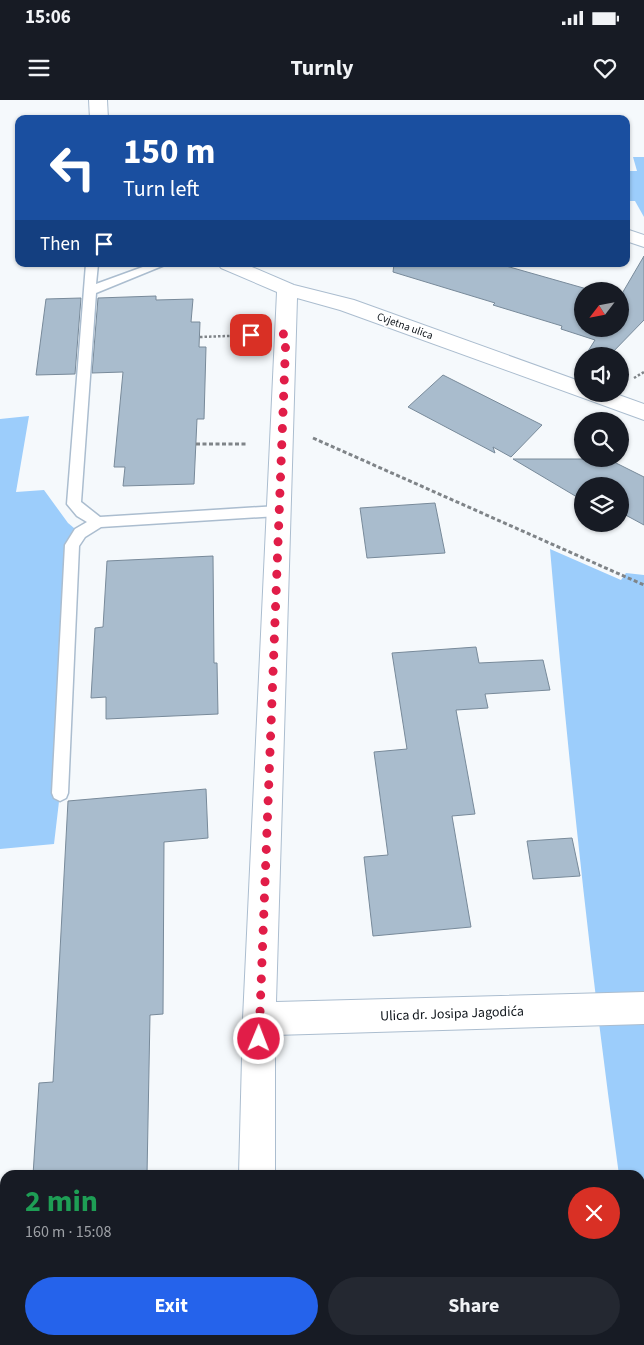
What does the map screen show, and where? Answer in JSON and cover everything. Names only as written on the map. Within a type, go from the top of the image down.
[{"type":"street","points":[[98,100],[99,115]]},
{"type":"street","points":[[630,236],[644,241]]},
{"type":"street","name":"Cvjetna ulica","points":[[235,267],[287,289],[347,305],[574,387]]},
{"type":"street","points":[[257,1170],[259,1019],[287,289]]},
{"type":"street","points":[[616,402],[644,412]]},
{"type":"street","name":"Ulica dr. Josipa Jagodića","points":[[259,1019],[644,1008]]},
{"type":"lane","points":[[92,267],[74,504],[82,512],[98,522]]},
{"type":"lane","points":[[90,290],[153,267]]},
{"type":"lane","points":[[60,793],[72,545],[80,533],[98,522],[278,511]]},
{"type":"path","points":[[200,337],[286,334]]},
{"type":"path","points":[[196,444],[281,437],[313,438],[644,585]]},
{"type":"shaded area","points":[[633,157],[644,157],[644,217],[635,201],[630,201],[630,171],[637,171]]},
{"type":"shaded area","points":[[29,416],[16,492],[44,490],[68,523],[80,533],[60,793],[54,844],[0,849],[0,419]]},
{"type":"shaded area","points":[[550,549],[621,580],[626,573],[644,575],[644,1170],[618,1170],[580,862]]},
{"type":"building","points":[[644,256],[644,320],[629,335],[629,282]]},
{"type":"building","points":[[394,267],[510,267],[574,285],[574,333],[561,329],[562,326],[493,305],[495,303],[393,272]]},
{"type":"building","points":[[156,296],[156,300],[193,299],[191,322],[200,322],[199,347],[206,347],[204,419],[197,419],[194,484],[123,486],[125,467],[114,467],[123,372],[92,373],[98,298]]},
{"type":"building","points":[[81,298],[75,374],[36,375],[46,299]]},
{"type":"building","points":[[589,338],[626,338],[618,347],[591,347],[595,340]]},
{"type":"building","points":[[443,375],[542,425],[511,457],[493,447],[495,453],[408,407]]},
{"type":"building","points":[[513,459],[574,459],[574,467],[624,467],[644,477],[644,525],[629,517],[629,477],[574,477],[574,495]]},
{"type":"building","points":[[435,503],[445,553],[367,558],[360,508]]},
{"type":"building","points":[[213,556],[214,663],[217,663],[218,714],[106,719],[106,697],[91,698],[95,628],[103,627],[107,561]]},
{"type":"building","points":[[476,647],[479,663],[543,660],[550,690],[485,694],[488,708],[456,710],[475,814],[452,816],[471,927],[373,936],[364,857],[388,855],[374,752],[407,749],[392,653]]},
{"type":"building","points":[[206,789],[208,838],[164,842],[163,1014],[150,1015],[147,1170],[33,1170],[39,1083],[53,1082],[68,801]]},
{"type":"building","points":[[572,838],[580,876],[533,879],[527,841]]},
{"type":"route","points":[[251,335],[286,334],[259,1039]]}]
